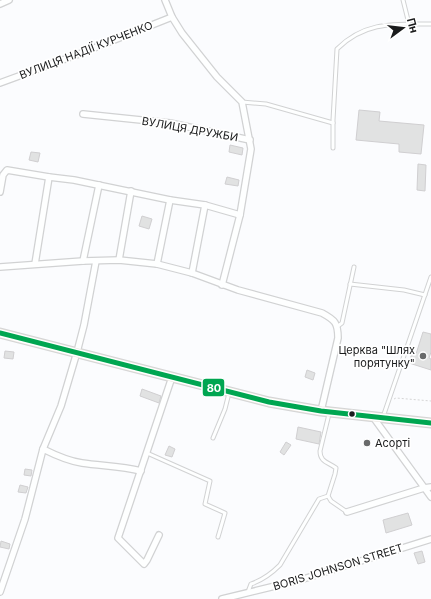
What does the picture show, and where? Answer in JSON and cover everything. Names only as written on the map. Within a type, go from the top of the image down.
[{"type":"highway","points":[[0,333],[269,402],[325,412],[431,423]]},
{"type":"street","points":[[0,4],[9,0]]},
{"type":"street","points":[[165,0],[172,17],[182,33],[217,77],[242,102]]},
{"type":"street","name":"ВУЛИЦЯ НАДІЇ КУРЧЕНКО","points":[[0,83],[79,54],[172,17]]},
{"type":"street","name":"ВУЛИЦЯ ДРУЖБИ","points":[[222,285],[240,215],[251,149],[242,102]]},
{"type":"street","name":"ВУЛИЦЯ ДРУЖБИ","points":[[83,114],[170,123],[250,140]]},
{"type":"street","points":[[0,192],[3,175],[7,170],[49,178],[74,180],[170,200],[205,205],[240,215]]},
{"type":"street","points":[[34,264],[49,178]]},
{"type":"street","points":[[83,260],[99,185]]},
{"type":"street","points":[[119,260],[131,191]]},
{"type":"street","points":[[157,264],[170,200]]},
{"type":"street","points":[[192,274],[205,205]]},
{"type":"street","points":[[0,267],[83,260],[119,260],[157,264],[192,274],[222,285],[322,313],[331,318],[338,326],[338,338],[325,412]]},
{"type":"street","points":[[0,592],[25,519],[43,449],[61,406],[77,352],[84,325],[96,261]]},
{"type":"street","points":[[159,535],[144,564],[118,538],[172,377]]},
{"type":"street","points":[[378,417],[431,497]]},
{"type":"street","points":[[43,449],[61,457],[81,463],[124,467],[141,471]]},
{"type":"street","points":[[347,512],[431,487]]},
{"type":"street","name":"BORIS JOHNSON STREET","points":[[222,599],[300,580],[431,539]]},
{"type":"lane","points":[[403,0],[409,24]]},
{"type":"lane","points":[[334,148],[333,122],[338,49],[345,41],[368,28],[388,24],[431,24]]},
{"type":"lane","points":[[242,102],[266,104],[333,122]]},
{"type":"lane","points":[[338,326],[342,323],[354,267]]},
{"type":"lane","points":[[378,417],[387,404],[431,277]]},
{"type":"lane","points":[[350,284],[404,290],[425,295]]},
{"type":"lane","points":[[214,438],[230,392]]},
{"type":"lane","points":[[325,412],[320,456],[322,460],[336,468],[328,496],[331,501],[347,512]]},
{"type":"lane","points":[[147,453],[210,482],[211,484],[205,504],[225,513],[218,537]]},
{"type":"lane","points":[[247,593],[252,584],[272,574],[280,565],[319,499],[328,496]]},
{"type":"path","points":[[387,404],[396,398],[431,401]]},
{"type":"building","points":[[359,110],[380,112],[379,121],[424,125],[421,154],[399,152],[399,144],[356,140]]},
{"type":"building","points":[[230,145],[243,148],[242,155],[229,152]]},
{"type":"building","points":[[31,152],[40,153],[38,162],[29,160]]},
{"type":"building","points":[[418,164],[426,165],[425,191],[417,190]]},
{"type":"building","points":[[227,177],[239,180],[238,186],[225,184]]},
{"type":"building","points":[[142,216],[152,219],[149,229],[139,226]]},
{"type":"building","points":[[423,332],[431,334],[431,352],[429,358],[431,359],[431,370],[409,363],[412,353],[416,354]]},
{"type":"building","points":[[5,351],[14,352],[13,359],[4,358]]},
{"type":"building","points":[[307,370],[315,373],[313,380],[305,377]]},
{"type":"building","points":[[142,389],[161,396],[159,403],[140,396]]},
{"type":"building","points":[[298,427],[321,432],[319,444],[296,439]]},
{"type":"building","points":[[286,442],[291,445],[284,455],[280,452]]},
{"type":"building","points":[[169,446],[175,449],[172,457],[165,455]]},
{"type":"building","points":[[25,469],[32,470],[31,476],[24,475]]},
{"type":"building","points":[[20,485],[28,487],[26,493],[18,492]]},
{"type":"building","points":[[408,513],[412,525],[386,533],[383,520]]},
{"type":"building","points":[[1,541],[10,544],[9,549],[0,547]]},
{"type":"building","points":[[422,551],[425,562],[418,564],[414,553]]},
{"type":"transit line","name":"80","points":[[0,333],[269,402],[321,411],[431,423]]},
{"type":"place","name":"Церква \"Шлях порятунку\"","points":[[423,356]]},
{"type":"place","name":"Асорті","points":[[367,443]]}]
